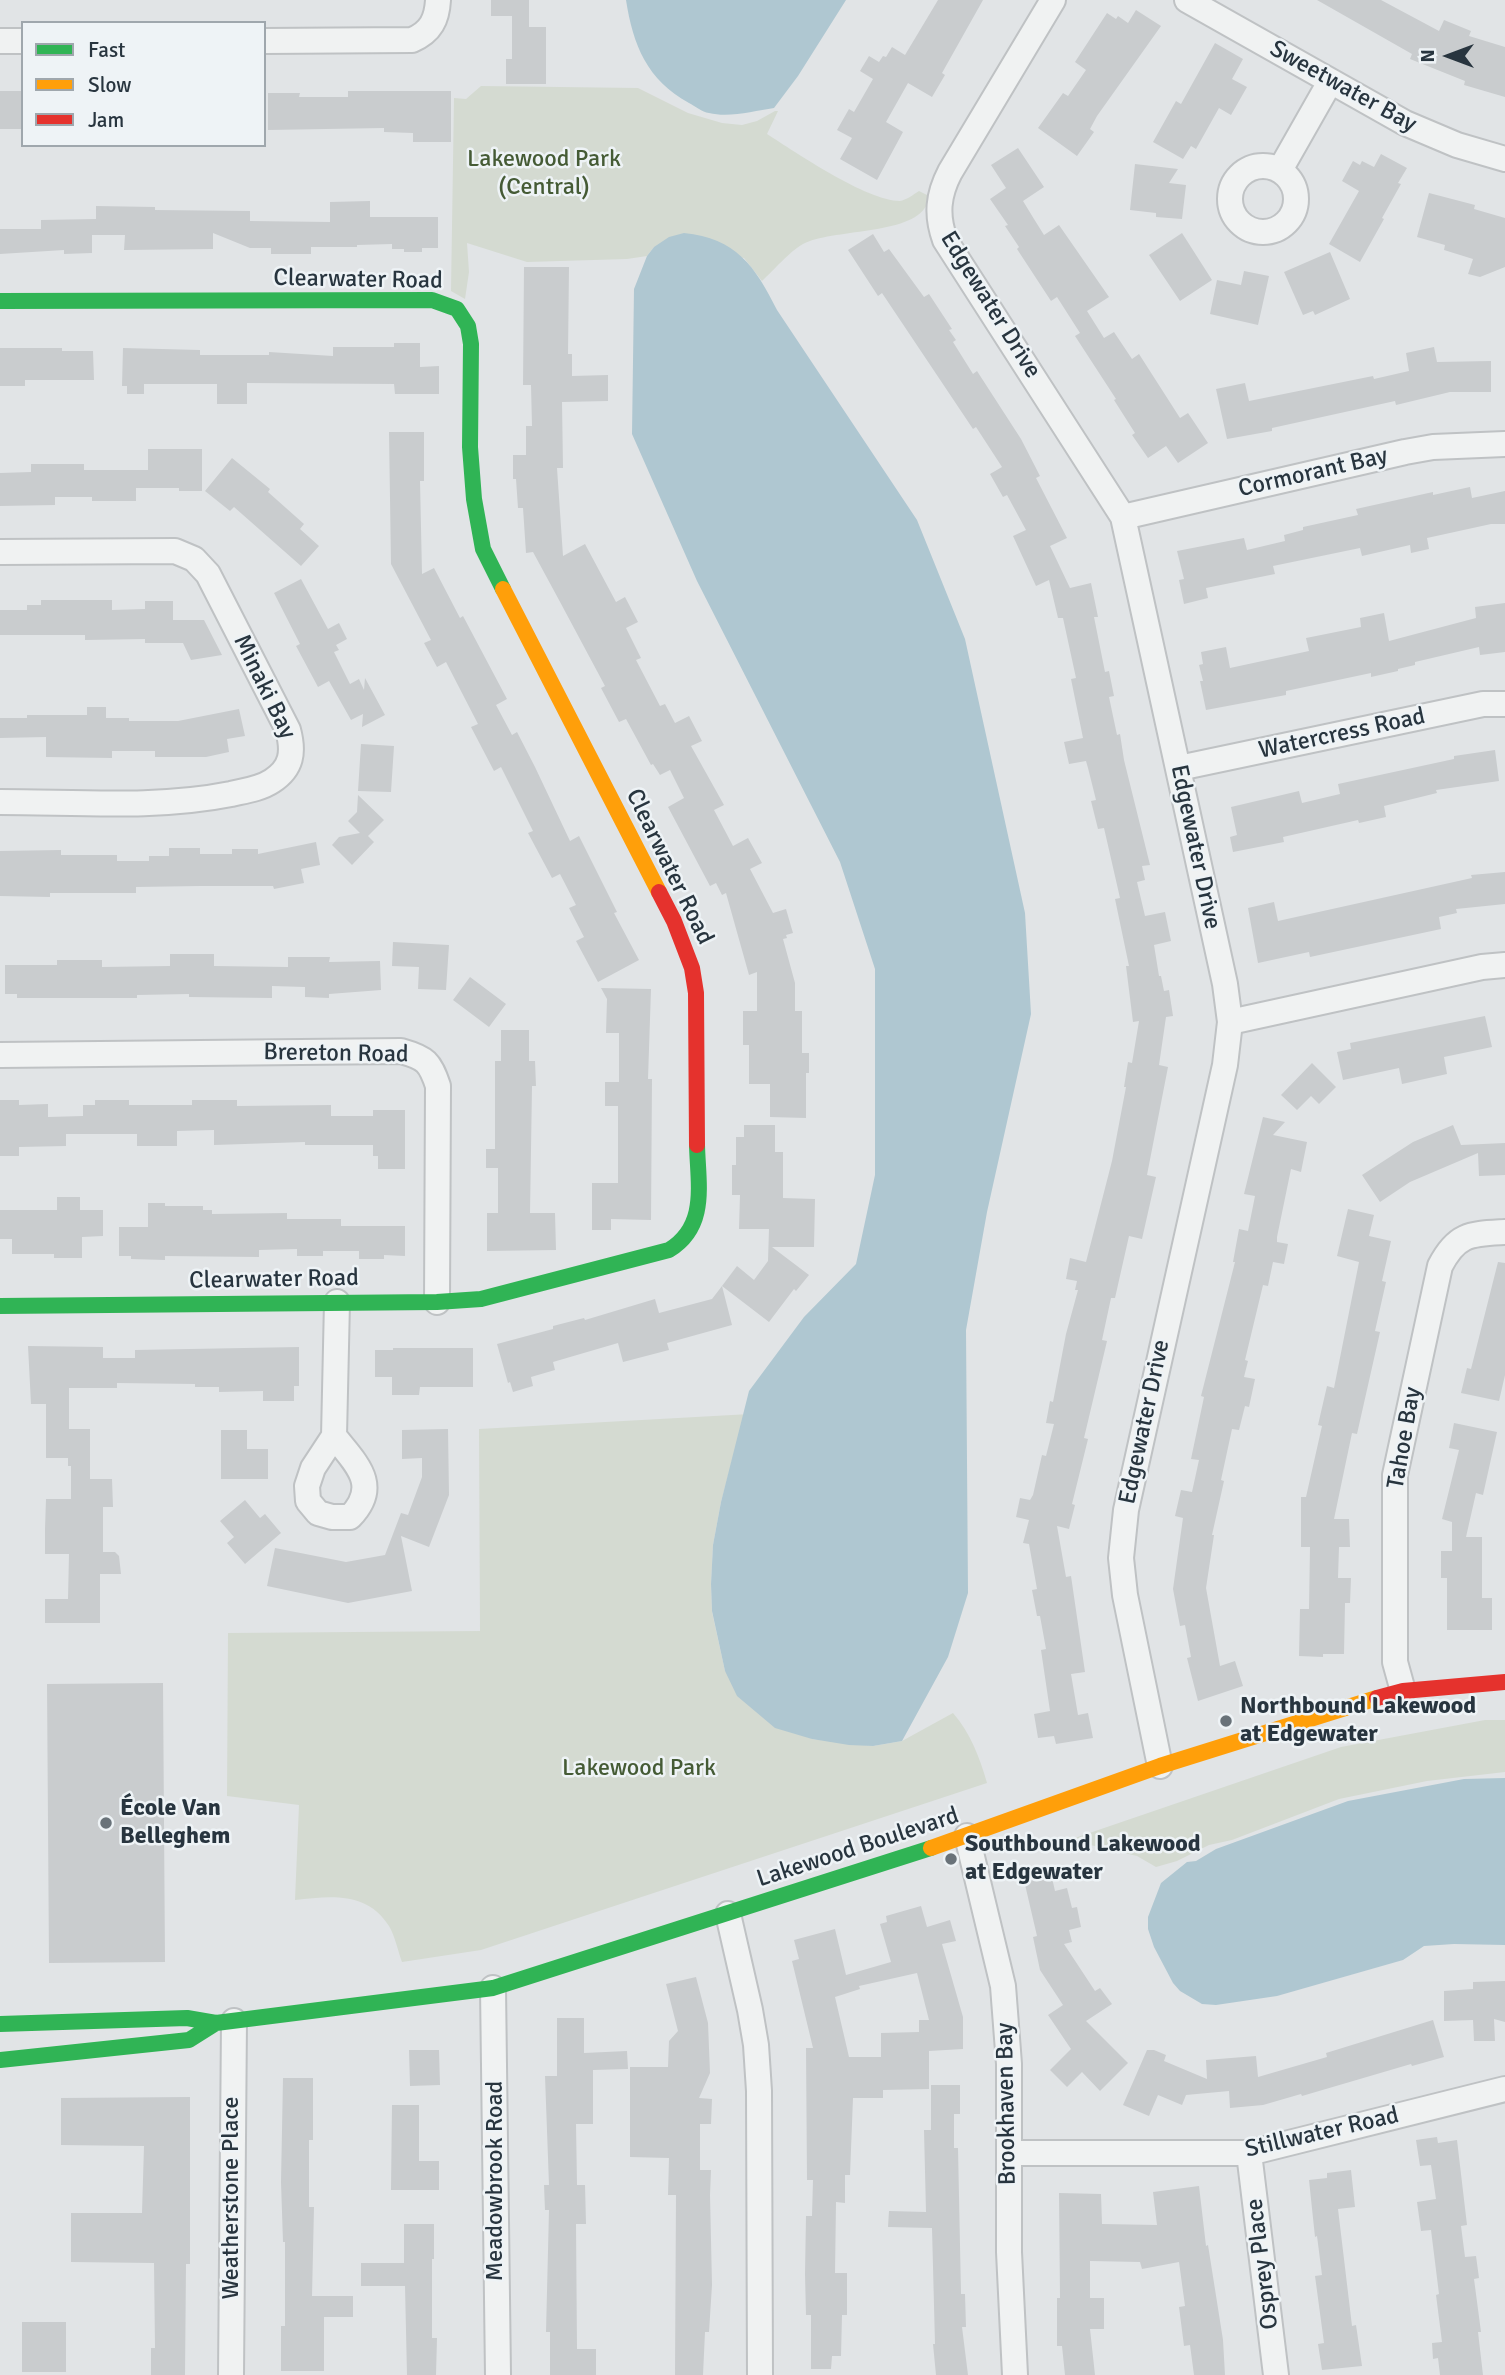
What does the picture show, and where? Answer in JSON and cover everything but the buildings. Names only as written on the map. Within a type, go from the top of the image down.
[{"type":"street","points":[[266,41],[412,40],[429,29],[437,13],[438,0]]},
{"type":"street","name":"Edgewater Drive","points":[[1053,0],[950,172],[942,189],[939,209],[945,240],[1123,517],[1225,984],[1230,1022],[1225,1065],[1126,1510],[1121,1558],[1125,1595],[1160,1766]]},
{"type":"street","name":"Sweetwater Bay","points":[[1188,0],[1405,124],[1457,145],[1505,159]]},
{"type":"street","points":[[0,41],[21,41]]},
{"type":"street","points":[[1280,170],[1330,82]]},
{"type":"street","name":"Clearwater Road","points":[[0,301],[432,300],[454,306],[462,313],[469,325],[472,489],[475,521],[483,549],[674,921],[692,968],[698,1019],[698,1209],[694,1229],[683,1242],[669,1250],[481,1299],[437,1302],[0,1306]]},
{"type":"street","name":"Cormorant Bay","points":[[1123,517],[1405,452],[1433,447],[1505,444]]},
{"type":"street","name":"Minaki Bay","points":[[0,552],[175,551],[194,559],[208,574],[288,730],[293,749],[288,766],[273,781],[225,795],[150,802],[0,802]]},
{"type":"street","name":"Watercress Road","points":[[1179,768],[1483,704],[1505,704]]},
{"type":"street","points":[[1230,1022],[1482,967],[1505,965]]},
{"type":"street","name":"Brereton Road","points":[[0,1055],[401,1051],[421,1056],[431,1067],[438,1086],[437,1302]]},
{"type":"street","name":"Tahoe Bay","points":[[1403,1690],[1395,1662],[1395,1475],[1440,1266],[1448,1250],[1459,1239],[1474,1234],[1505,1232]]},
{"type":"street","points":[[334,1436],[337,1302]]},
{"type":"street","name":"Lakewood Boulevard","points":[[0,2024],[187,2018],[225,2022],[493,1988],[967,1836],[1160,1766],[1339,1709],[1403,1690],[1505,1682]]},
{"type":"street","name":"Brookhaven Bay","points":[[967,1836],[1003,1986],[1009,2064],[1009,2252],[1015,2375]]},
{"type":"street","points":[[728,1914],[756,2045],[759,2091],[760,2375]]},
{"type":"street","name":"Meadowbrook Road","points":[[493,1988],[498,2375]]},
{"type":"street","name":"Lakewood Boulevard","points":[[0,2060],[189,2040],[225,2022]]},
{"type":"street","name":"Weatherstone Place","points":[[225,2022],[231,2375]]},
{"type":"street","name":"Stillwater Road","points":[[1009,2153],[1249,2153],[1505,2092]]},
{"type":"street","name":"Osprey Place","points":[[1249,2153],[1276,2375]]},
{"type":"green space","name":"Lakewood Park (Central)","points":[[481,86],[638,88],[688,113],[722,123],[742,125],[778,111],[767,134],[813,163],[851,185],[886,199],[900,201],[919,191],[927,195],[927,204],[918,215],[904,222],[816,239],[803,244],[762,281],[744,258],[654,247],[647,256],[627,259],[527,262],[467,243],[469,272],[465,299],[451,291],[454,98],[466,99]]},
{"type":"green space","name":"Lakewood Park","points":[[750,1414],[735,1450],[713,1545],[712,1612],[725,1671],[812,1739],[873,1746],[902,1741],[953,1713],[974,1746],[987,1783],[481,1950],[402,1962],[389,1926],[370,1907],[347,1898],[295,1900],[299,1805],[227,1796],[228,1633],[480,1631],[479,1429]]},
{"type":"green space","points":[[1485,1720],[1505,1720],[1505,1772],[1427,1781],[1339,1799],[1232,1840],[1209,1845],[1177,1861],[1156,1867],[1137,1856],[1069,1840],[1341,1747]]},
{"type":"water","points":[[626,0],[846,0],[798,76],[774,108],[725,115],[699,109],[662,84],[644,60],[638,46]]},
{"type":"water","points":[[684,233],[717,241],[742,257],[752,268],[917,520],[965,639],[1025,913],[1031,1014],[987,1212],[966,1330],[968,1593],[948,1657],[902,1741],[873,1746],[812,1739],[775,1728],[737,1696],[725,1671],[712,1611],[713,1545],[749,1391],[804,1317],[856,1264],[875,1175],[875,969],[840,862],[697,581],[632,434],[634,289],[647,256],[654,247],[669,237]]},
{"type":"water","points":[[1505,1778],[1505,1945],[1424,1946],[1403,1960],[1277,1996],[1216,2005],[1202,2004],[1180,1991],[1173,1983],[1154,1947],[1148,1929],[1148,1917],[1161,1883],[1187,1862],[1196,1861],[1216,1849],[1348,1801],[1464,1779]]},
{"type":"traffic: fast","points":[[0,301],[432,300],[457,309],[468,326],[471,344],[470,447],[474,499],[483,549],[503,589]]},
{"type":"traffic: fast","points":[[0,1306],[437,1302],[481,1299],[669,1250],[690,1229],[695,1217],[699,1189],[697,1145]]},
{"type":"traffic: fast","points":[[0,2024],[187,2018],[216,2023],[493,1988],[931,1848]]},
{"type":"traffic: fast","points":[[0,2060],[189,2040],[216,2023]]},
{"type":"traffic: slow","points":[[503,589],[659,892]]},
{"type":"traffic: slow","points":[[931,1848],[1160,1766],[1377,1698]]},
{"type":"traffic: jam","points":[[659,892],[674,921],[692,968],[696,993],[697,1145]]},
{"type":"traffic: jam","points":[[1377,1698],[1403,1691],[1505,1682]]},
{"type":"place","name":"Northbound Lakewood at Edgewater","points":[[1226,1721]]},
{"type":"place","name":"École Van Belleghem","points":[[106,1823]]},
{"type":"place","name":"Southbound Lakewood at Edgewater","points":[[951,1859]]}]
